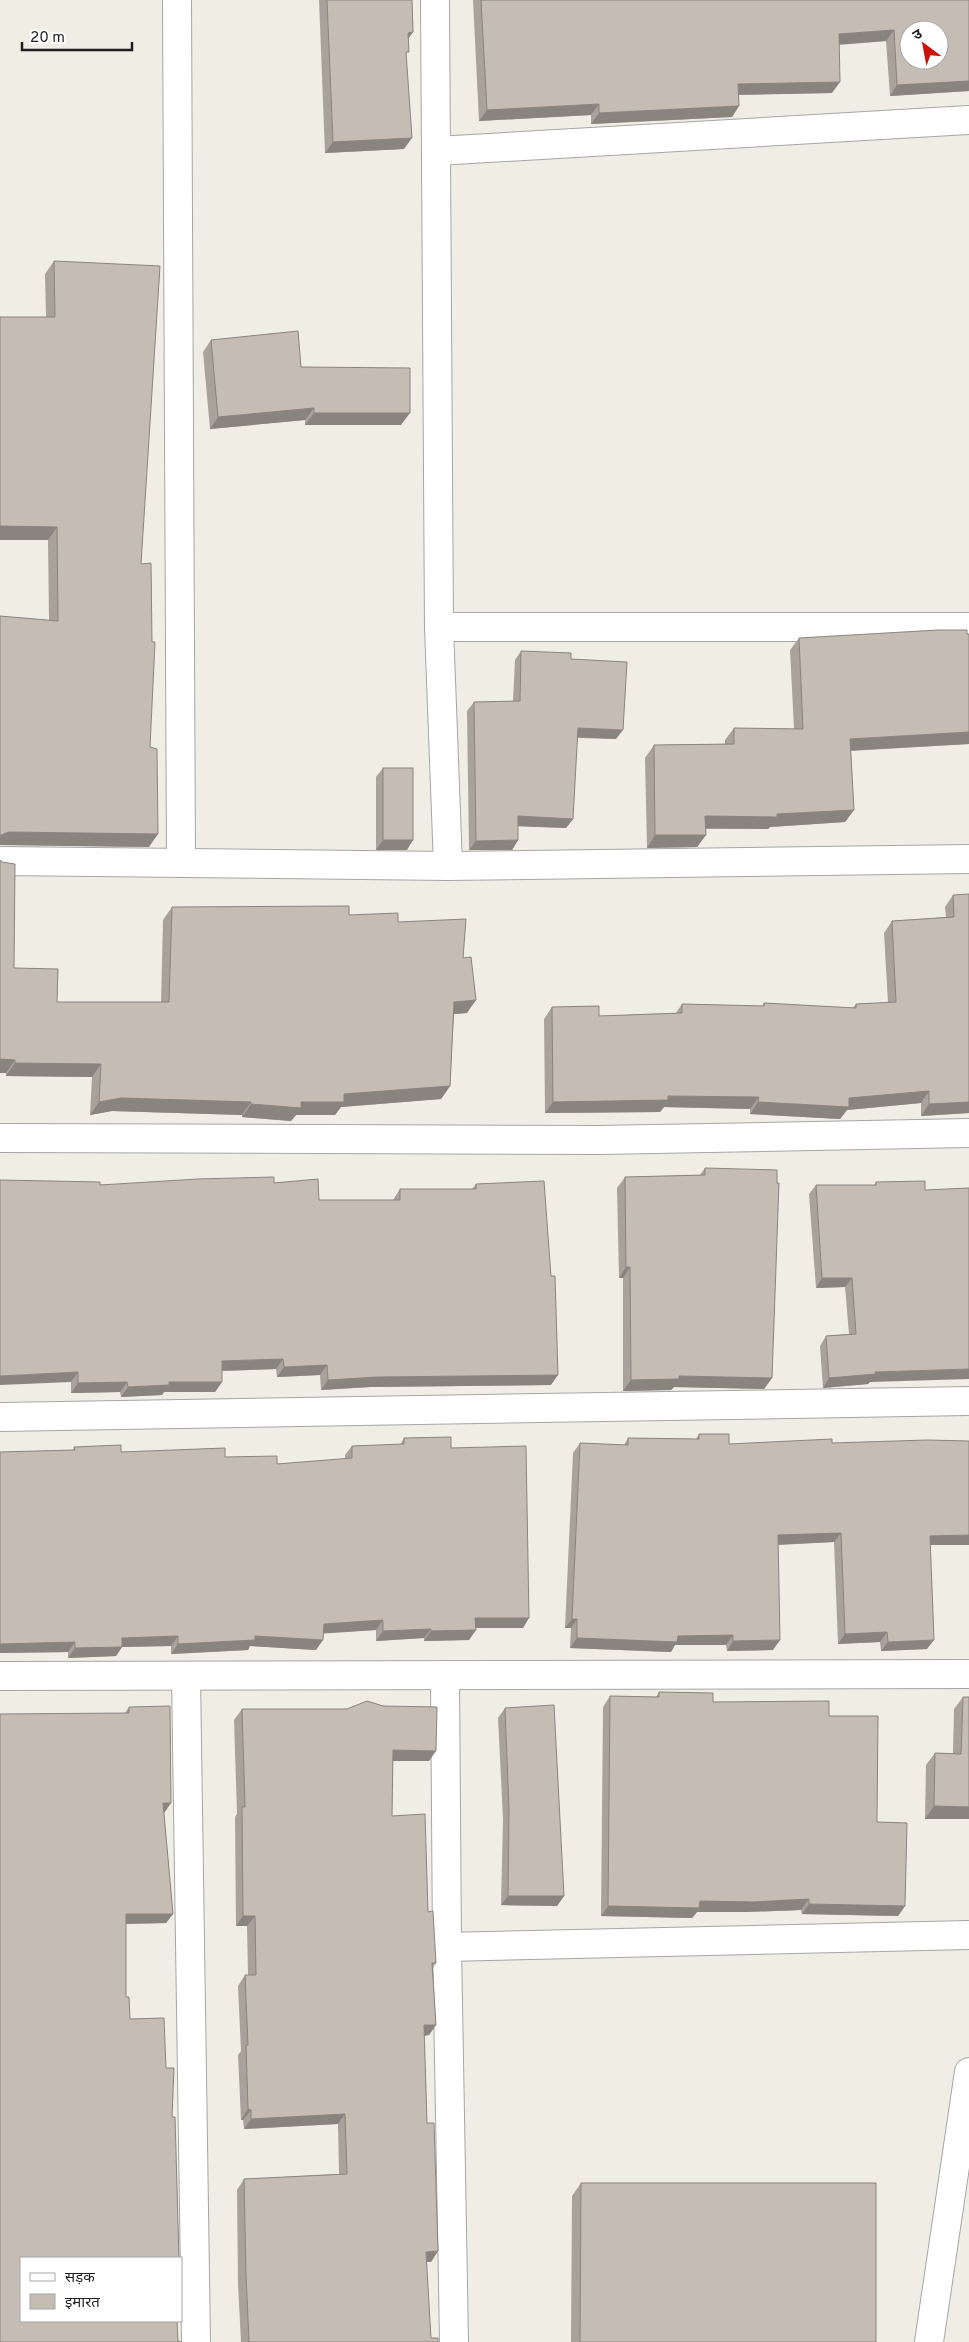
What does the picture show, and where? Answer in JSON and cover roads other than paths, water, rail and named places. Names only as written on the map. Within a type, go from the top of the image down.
[{"type":"street","points":[[177,0],[181,863]]},
{"type":"street","points":[[435,0],[439,626],[448,866]]},
{"type":"street","points":[[437,151],[969,120]]},
{"type":"street","points":[[439,626],[969,627]]},
{"type":"street","points":[[0,861],[448,866],[969,859]]},
{"type":"street","points":[[0,1138],[599,1140],[969,1133]]},
{"type":"street","points":[[0,1417],[969,1401]]},
{"type":"street","points":[[0,1676],[969,1674]]},
{"type":"street","points":[[445,1675],[447,1947],[454,2342]]},
{"type":"street","points":[[186,1676],[196,2342]]},
{"type":"street","points":[[447,1947],[969,1935]]},
{"type":"street","points":[[929,2342],[969,2072]]}]
